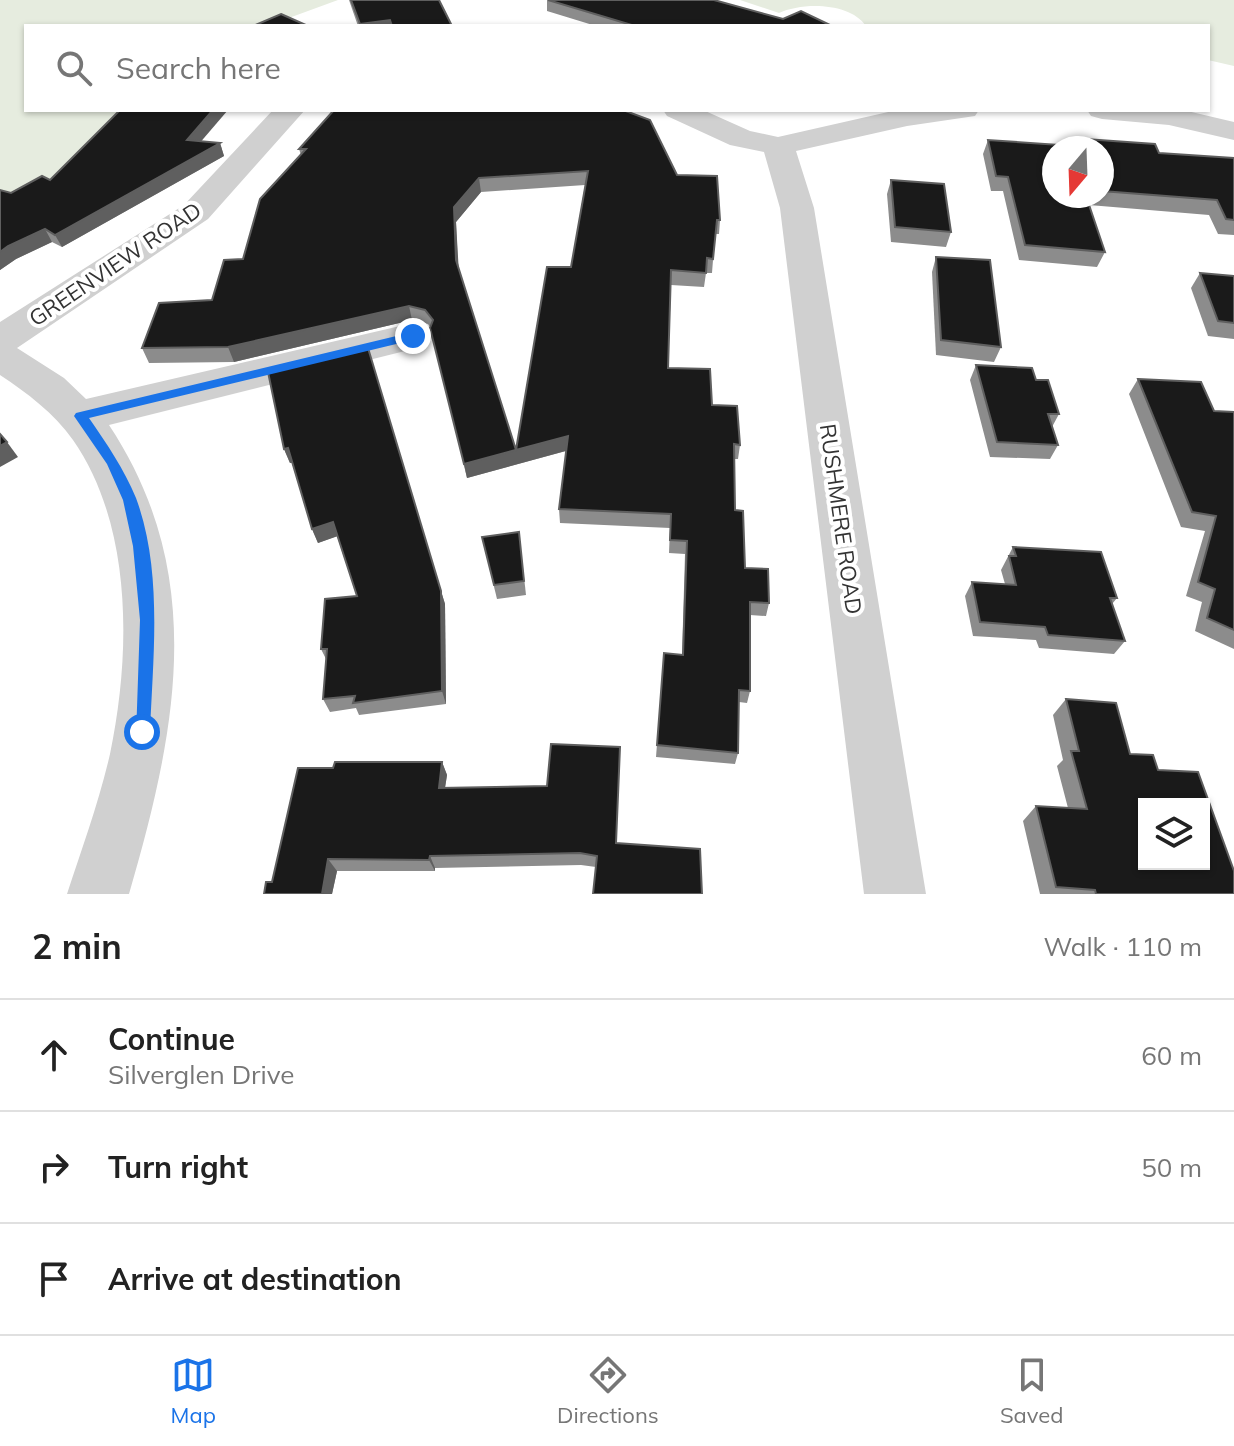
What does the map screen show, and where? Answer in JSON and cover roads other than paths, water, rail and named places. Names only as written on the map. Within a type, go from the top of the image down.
[{"type":"street","name":"GREENVIEW ROAD","points":[[0,341],[196,212],[288,112]]},
{"type":"street","points":[[682,112],[741,138],[778,146],[907,117],[948,112]]},
{"type":"street","points":[[1124,112],[1169,116],[1234,131]]},
{"type":"street","name":"RUSHMERE ROAD","points":[[778,146],[799,223],[895,894]]},
{"type":"street","points":[[80,416],[413,336]]},
{"type":"street","points":[[0,356],[56,391],[80,416],[112,462],[130,500],[140,546],[147,620],[142,732],[98,894]]}]
